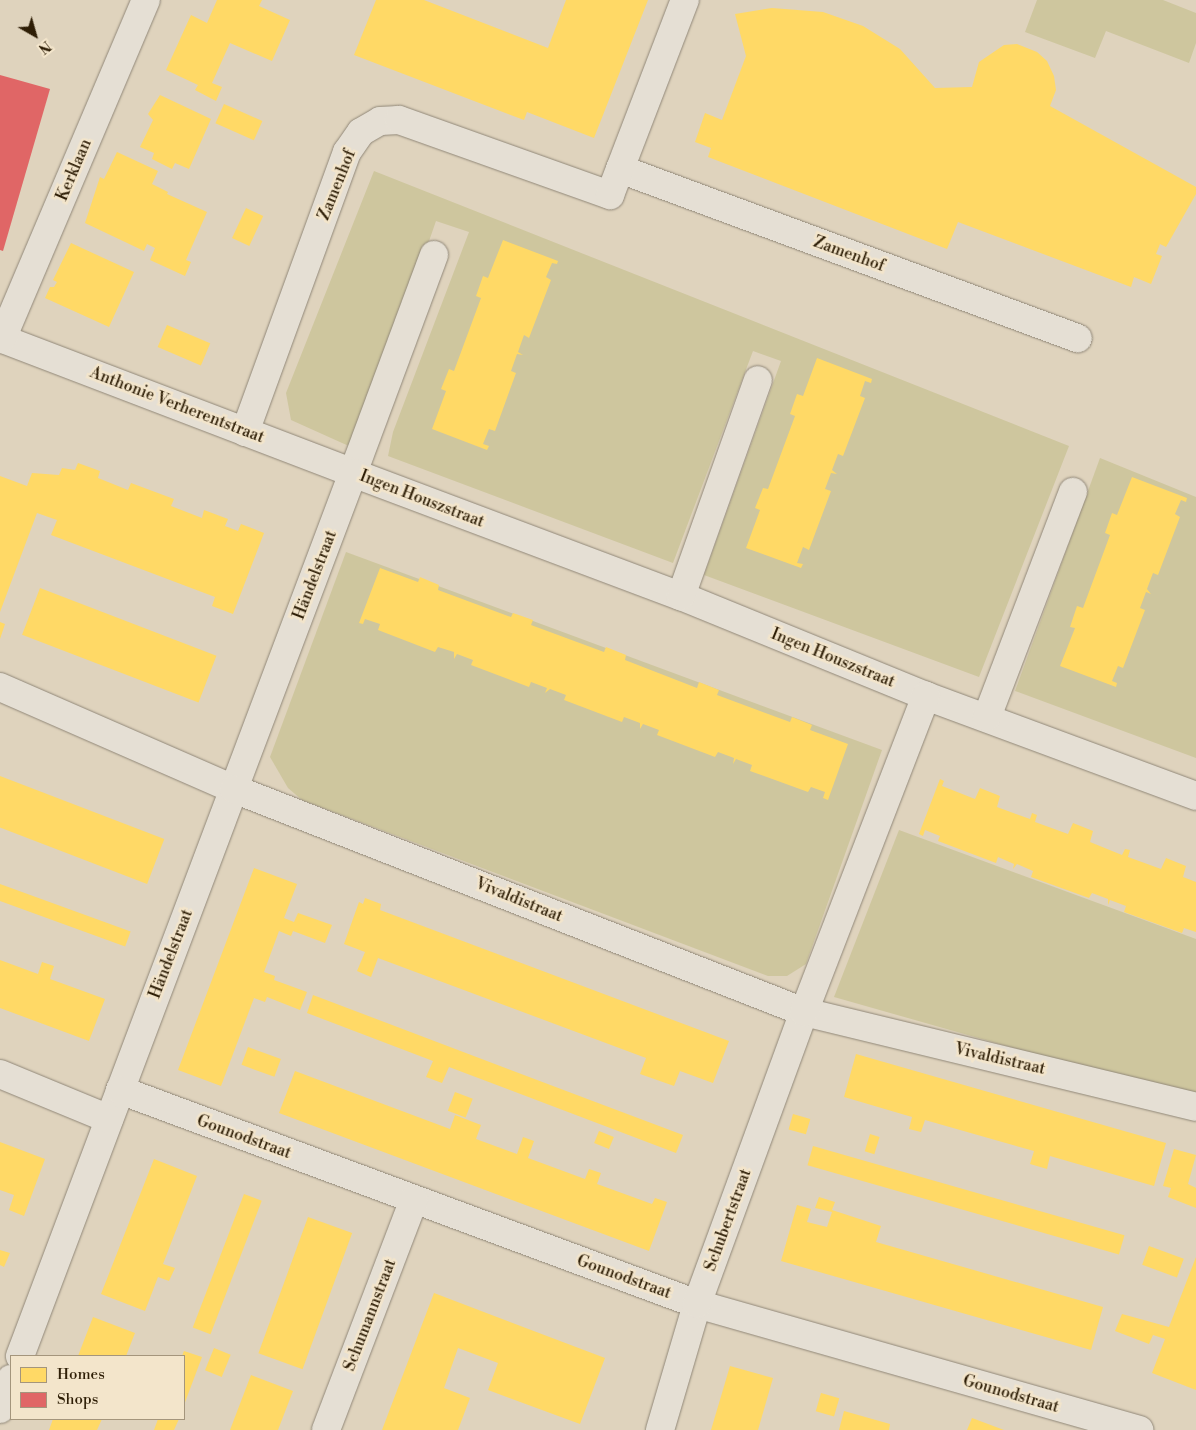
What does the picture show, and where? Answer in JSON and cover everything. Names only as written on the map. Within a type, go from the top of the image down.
[{"type":"street","name":"Kerklaan","points":[[1,339],[146,0]]},
{"type":"street","name":"Zamenhof","points":[[245,432],[348,152],[361,132],[380,121],[399,120],[610,195],[685,0]]},
{"type":"street","name":"Zamenhof","points":[[620,169],[1078,338]]},
{"type":"street","name":"Ingen Houszstraat","points":[[434,255],[353,473],[681,596],[926,696],[1196,796]]},
{"type":"street","name":"Anthonie Verherentstraat","points":[[1,339],[353,473]]},
{"type":"street","points":[[681,596],[758,380]]},
{"type":"street","name":"Händelstraat","points":[[20,1355],[353,473]]},
{"type":"street","points":[[987,717],[1073,492]]},
{"type":"street","points":[[0,687],[234,789]]},
{"type":"street","points":[[804,1012],[926,696]]},
{"type":"street","name":"Vivaldistraat","points":[[234,789],[804,1012],[1196,1107]]},
{"type":"street","name":"Schubertstraat","points":[[660,1430],[697,1304],[804,1012]]},
{"type":"street","points":[[0,1074],[109,1119]]},
{"type":"street","name":"Gounodstraat","points":[[120,1090],[697,1304],[1139,1430]]},
{"type":"street","name":"Schumannstraat","points":[[326,1430],[414,1200]]},
{"type":"street","points":[[0,1409],[10,1382]]},
{"type":"shaded area","points":[[1037,0],[1163,0],[1196,13],[1196,43],[1189,63],[1106,31],[1095,58],[1025,32]]},
{"type":"shaded area","points":[[374,171],[1069,446],[979,677],[704,575],[781,361],[753,351],[673,563],[388,456],[393,432],[469,232],[436,221],[367,420],[351,447],[291,420],[286,393]]},
{"type":"shaded area","points":[[1100,458],[1196,497],[1196,758],[1015,691]]},
{"type":"shaded area","points":[[346,552],[882,750],[806,964],[787,976],[768,976],[302,800],[288,788],[270,757]]},
{"type":"shaded area","points":[[899,830],[1196,939],[1196,1100],[834,997]]},
{"type":"building: Homes","points":[[217,0],[262,0],[259,6],[290,20],[272,61],[230,43],[212,83],[222,87],[216,101],[195,90],[198,85],[166,70],[191,15],[207,23]]},
{"type":"building: Homes","points":[[376,0],[424,0],[548,48],[566,0],[648,0],[594,138],[527,112],[524,120],[354,55]]},
{"type":"building: Homes","points":[[772,8],[823,12],[863,26],[900,49],[935,88],[972,87],[979,62],[1004,45],[1017,44],[1037,52],[1047,61],[1054,76],[1056,90],[1050,106],[1196,187],[1196,194],[1166,247],[1160,244],[1156,254],[1162,256],[1151,284],[1134,277],[1131,287],[958,222],[947,249],[708,157],[711,148],[695,142],[705,113],[722,120],[746,56],[735,14]]},
{"type":"building: Homes","points":[[160,95],[211,119],[189,169],[175,163],[172,169],[152,159],[154,153],[140,147],[153,120],[148,114]]},
{"type":"building: Homes","points":[[224,104],[262,121],[254,140],[215,123]]},
{"type":"building: Homes","points":[[117,152],[158,171],[152,184],[168,192],[167,194],[207,212],[186,260],[191,262],[185,276],[150,260],[155,248],[147,244],[144,251],[85,223],[100,177],[104,179]]},
{"type":"building: Homes","points":[[246,208],[263,216],[249,246],[232,238]]},
{"type":"building: Homes","points":[[503,240],[558,261],[557,264],[552,263],[546,277],[551,280],[529,338],[524,335],[518,352],[523,355],[517,354],[511,371],[516,373],[495,431],[489,429],[483,444],[489,446],[487,450],[432,429],[446,391],[441,389],[449,369],[454,371],[481,298],[476,296],[483,276],[488,278]]},
{"type":"building: Homes","points":[[71,243],[134,272],[109,327],[45,298],[50,287],[54,287],[57,282],[53,280]]},
{"type":"building: Homes","points":[[167,325],[210,343],[201,365],[158,347]]},
{"type":"building: Homes","points":[[817,358],[872,379],[871,383],[865,381],[860,396],[865,398],[843,456],[838,454],[832,470],[837,474],[831,473],[825,489],[831,491],[809,550],[803,547],[797,563],[803,564],[801,568],[746,548],[760,510],[755,508],[763,488],[768,489],[795,416],[790,414],[797,394],[803,396]]},
{"type":"building: Homes","points":[[78,463],[100,471],[98,478],[128,490],[131,483],[174,499],[171,506],[202,518],[204,510],[228,519],[225,526],[238,531],[241,524],[264,533],[233,614],[212,606],[215,597],[51,535],[57,520],[37,513],[0,612],[0,476],[27,486],[32,473],[59,475],[62,468],[75,470]]},
{"type":"building: Homes","points":[[1132,477],[1187,498],[1186,502],[1181,500],[1175,514],[1180,517],[1158,575],[1153,573],[1147,589],[1151,594],[1146,592],[1140,608],[1145,610],[1123,668],[1118,666],[1112,681],[1117,683],[1116,687],[1060,666],[1075,628],[1070,627],[1077,606],[1083,608],[1110,535],[1105,533],[1112,513],[1117,515]]},
{"type":"building: Homes","points":[[380,568],[418,582],[420,577],[439,585],[438,590],[511,617],[513,613],[533,620],[531,625],[604,652],[606,647],[626,655],[625,660],[697,688],[699,682],[719,690],[717,695],[790,722],[792,717],[812,725],[810,730],[848,744],[828,800],[823,798],[825,792],[811,787],[808,792],[750,771],[752,765],[736,759],[733,764],[734,758],[718,752],[715,757],[657,735],[659,730],[643,724],[640,729],[640,723],[624,717],[622,722],[564,700],[566,695],[550,689],[545,693],[547,688],[531,682],[529,687],[471,665],[473,660],[457,654],[454,659],[454,652],[438,647],[435,652],[378,630],[380,624],[365,619],[363,624],[359,623]]},
{"type":"building: Homes","points":[[40,588],[216,656],[199,702],[22,635]]},
{"type":"building: Homes","points":[[0,622],[5,624],[0,639]]},
{"type":"building: Homes","points":[[0,776],[164,839],[147,884],[0,827]]},
{"type":"building: Homes","points":[[940,779],[944,781],[942,786],[975,799],[980,788],[1000,796],[997,807],[1030,819],[1032,813],[1037,815],[1035,822],[1068,834],[1073,823],[1093,831],[1090,842],[1122,855],[1125,849],[1130,850],[1128,857],[1161,869],[1166,858],[1186,866],[1183,877],[1196,882],[1196,932],[1184,928],[1182,933],[1124,912],[1126,906],[1110,900],[1108,905],[1108,899],[1092,893],[1089,898],[1031,877],[1033,871],[1017,864],[1013,869],[1014,864],[998,857],[996,863],[938,841],[940,836],[925,830],[923,836],[919,834]]},
{"type":"building: Homes","points":[[254,868],[297,884],[284,918],[294,922],[298,913],[332,925],[325,943],[293,931],[291,936],[279,931],[264,972],[275,976],[274,980],[307,992],[300,1010],[267,997],[265,1002],[254,998],[221,1086],[178,1070]]},
{"type":"building: Homes","points":[[0,884],[131,932],[125,947],[0,901]]},
{"type":"building: Homes","points":[[365,898],[381,904],[380,910],[729,1041],[713,1083],[680,1071],[674,1086],[640,1074],[646,1058],[378,958],[371,977],[357,971],[365,952],[344,944],[359,902],[363,904]]},
{"type":"building: Homes","points":[[0,960],[38,974],[42,962],[54,966],[50,979],[105,999],[89,1041],[0,1008]]},
{"type":"building: Homes","points":[[313,995],[683,1135],[676,1153],[449,1067],[442,1083],[426,1077],[433,1061],[307,1013]]},
{"type":"building: Homes","points":[[248,1047],[281,1059],[274,1077],[242,1065]]},
{"type":"building: Homes","points":[[856,1054],[1166,1143],[1154,1186],[1050,1156],[1047,1169],[1030,1164],[1034,1151],[925,1120],[921,1132],[909,1129],[912,1117],[844,1097]]},
{"type":"building: Homes","points":[[295,1071],[450,1129],[455,1115],[481,1125],[476,1139],[517,1154],[523,1137],[534,1141],[528,1158],[585,1179],[589,1169],[601,1173],[597,1184],[652,1204],[655,1198],[667,1202],[649,1251],[279,1113]]},
{"type":"building: Homes","points":[[455,1092],[473,1099],[466,1117],[448,1111]]},
{"type":"building: Homes","points":[[793,1114],[810,1119],[806,1134],[789,1129]]},
{"type":"building: Homes","points":[[599,1131],[614,1137],[609,1149],[594,1143]]},
{"type":"building: Homes","points":[[870,1134],[880,1137],[874,1154],[865,1151]]},
{"type":"building: Homes","points":[[0,1142],[45,1159],[24,1216],[9,1210],[14,1195],[0,1190]]},
{"type":"building: Homes","points":[[813,1146],[1124,1235],[1119,1255],[807,1165]]},
{"type":"building: Homes","points":[[1174,1149],[1196,1155],[1188,1184],[1196,1188],[1196,1208],[1168,1197],[1171,1188],[1163,1186]]},
{"type":"building: Homes","points":[[154,1159],[197,1176],[163,1264],[175,1268],[169,1281],[158,1277],[145,1311],[101,1294]]},
{"type":"building: Homes","points":[[244,1194],[262,1201],[210,1334],[193,1328]]},
{"type":"building: Homes","points":[[819,1197],[835,1202],[832,1210],[881,1226],[876,1242],[1103,1307],[1091,1350],[781,1261],[797,1205],[811,1209],[807,1222],[827,1227],[832,1212],[815,1208]]},
{"type":"building: Homes","points":[[308,1217],[352,1233],[303,1369],[258,1353]]},
{"type":"building: Homes","points":[[1149,1246],[1184,1259],[1177,1277],[1142,1265]]},
{"type":"building: Homes","points":[[0,1250],[10,1253],[4,1267],[0,1265]]},
{"type":"building: Homes","points":[[1196,1257],[1196,1390],[1152,1373],[1165,1339],[1153,1335],[1149,1344],[1115,1331],[1122,1314],[1169,1327]]},
{"type":"building: Homes","points":[[434,1293],[605,1358],[580,1424],[488,1390],[498,1363],[458,1348],[444,1388],[470,1398],[458,1430],[382,1430]]},
{"type":"building: Homes","points":[[93,1317],[135,1333],[126,1355],[78,1355]]},
{"type":"building: Homes","points":[[214,1348],[231,1355],[222,1377],[205,1370]]},
{"type":"building: Homes","points":[[184,1351],[202,1357],[185,1402],[185,1355],[182,1355]]},
{"type":"building: Homes","points":[[730,1366],[773,1378],[758,1430],[711,1430]]},
{"type":"building: Homes","points":[[251,1375],[293,1391],[278,1430],[230,1430]]},
{"type":"building: Homes","points":[[821,1393],[839,1398],[834,1417],[816,1411]]},
{"type":"building: Homes","points":[[844,1411],[890,1424],[889,1430],[839,1430]]},
{"type":"building: Homes","points":[[972,1418],[1004,1430],[967,1430]]},
{"type":"building: Homes","points":[[53,1420],[102,1420],[97,1430],[49,1430]]},
{"type":"building: Homes","points":[[158,1420],[179,1420],[174,1430],[154,1430]]},
{"type":"building: Shops","points":[[0,75],[50,89],[3,251],[0,250]]}]
